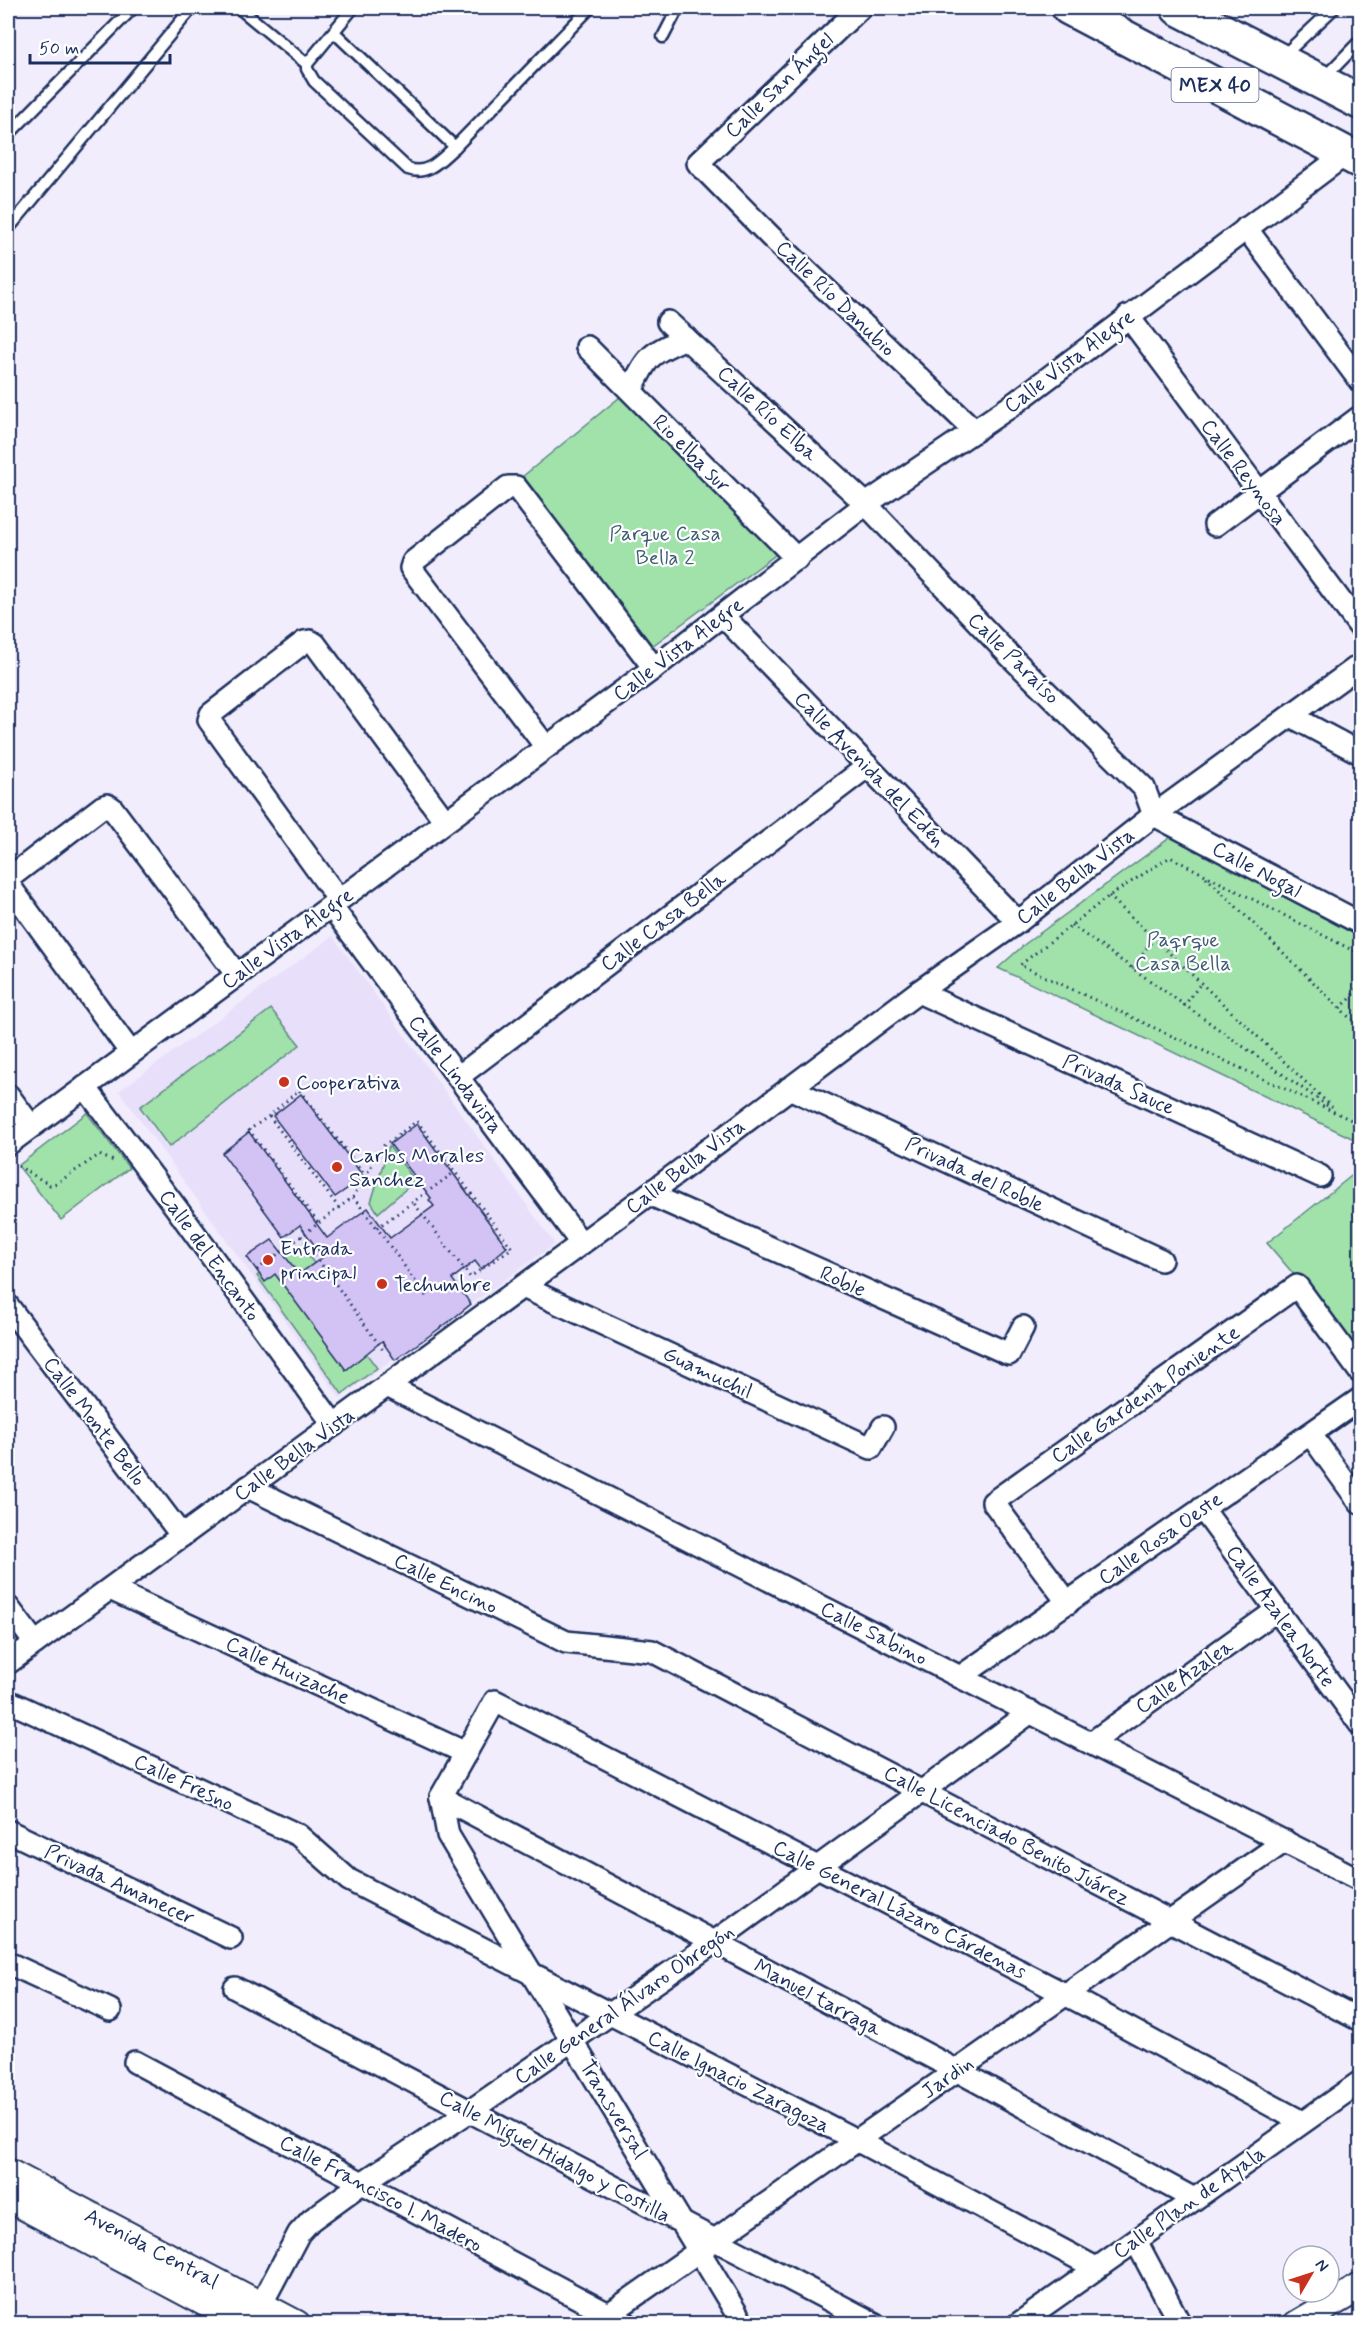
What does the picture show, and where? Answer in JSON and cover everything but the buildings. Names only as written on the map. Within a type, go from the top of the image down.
[{"type":"main road","name":"MEX 40","points":[[1070,8],[1354,157]]},
{"type":"main road","name":"MEX 40","points":[[1190,10],[1360,102]]},
{"type":"main road","points":[[1167,60],[1190,10]]},
{"type":"street","name":"Calle San Ángel","points":[[698,163],[860,8]]},
{"type":"street","name":"Calle Vista Alegre","points":[[8,1144],[654,668],[866,504],[975,431],[1246,228],[1354,157]]},
{"type":"street","name":"Calle Río Danubio","points":[[698,163],[771,237],[975,431]]},
{"type":"street","points":[[1246,228],[1360,381]]},
{"type":"street","name":"Calle Reynosa","points":[[1128,316],[1360,627]]},
{"type":"street","name":"Calle Río Elba","points":[[668,322],[866,504]]},
{"type":"street","points":[[631,392],[648,358],[659,349],[686,338]]},
{"type":"street","name":"Rio elba sur","points":[[587,347],[797,559]]},
{"type":"street","points":[[1215,525],[1360,417]]},
{"type":"street","points":[[546,747],[411,568],[413,562],[508,487],[516,487],[654,668]]},
{"type":"street","name":"Calle Paraíso","points":[[866,504],[1010,656],[1144,788],[1154,815]]},
{"type":"street","name":"Calle Avenida del Edén","points":[[723,616],[1018,922]]},
{"type":"street","name":"Calle Lindavista","points":[[446,822],[310,641],[304,642],[230,699],[212,714],[209,720],[458,1077],[582,1243]]},
{"type":"street","name":"Calle Bella Vista","points":[[8,1663],[523,1287],[918,992],[1018,922],[1154,815],[1360,665]]},
{"type":"street","points":[[1291,716],[1360,753]]},
{"type":"street","name":"Calle Casa Bella","points":[[458,1077],[868,766]]},
{"type":"street","points":[[131,1053],[8,884],[9,878],[106,805],[112,808],[237,975]]},
{"type":"street","name":"Calle Nogal","points":[[1154,815],[1360,923]]},
{"type":"street","name":"Privada Sauce","points":[[918,992],[1320,1176]]},
{"type":"street","name":"Calle del Encanto","points":[[85,1087],[334,1425]]},
{"type":"street","name":"Privada del Roble","points":[[789,1088],[1161,1260]]},
{"type":"street","points":[[8,1095],[31,1126]]},
{"type":"street","name":"Roble","points":[[649,1194],[1009,1354],[1023,1327]]},
{"type":"street","name":"Calle Gardenia Poniente","points":[[1068,1603],[993,1502],[1297,1286],[1360,1372]]},
{"type":"street","name":"Guamuchil","points":[[523,1287],[871,1448],[883,1427]]},
{"type":"street","name":"Calle Monte Bello","points":[[8,1306],[182,1536]]},
{"type":"street","name":"Calle Sabino","points":[[387,1386],[1360,1880]]},
{"type":"street","name":"Calle Rosa Oeste","points":[[960,1677],[1360,1399]]},
{"type":"street","points":[[1311,1435],[1360,1503]]},
{"type":"street","name":"Calle Encino","points":[[248,1487],[566,1642],[652,1651]]},
{"type":"street","name":"Calle Azalea Norte","points":[[1202,1508],[1360,1725]]},
{"type":"street","name":"Calle Huizache","points":[[110,1589],[466,1753]]},
{"type":"street","points":[[8,1606],[36,1643]]},
{"type":"street","name":"Calle Azalea","points":[[1091,1743],[1277,1610]]},
{"type":"street","name":"Calle Licenciado Benito Juárez","points":[[652,1651],[1360,2020]]},
{"type":"street","name":"Calle Fresno","points":[[8,1701],[298,1835],[349,1880]]},
{"type":"street","name":"Calle General Lázaro Cárdenas","points":[[466,1753],[495,1701],[1064,1994],[1302,2122]]},
{"type":"street","name":"Calle General Álvaro Obregón","points":[[252,2318],[299,2233],[311,2220],[713,1943],[1031,1712]]},
{"type":"street","points":[[441,1797],[466,1753]]},
{"type":"street","name":"Manuel tarraga","points":[[441,1797],[1194,2199]]},
{"type":"street","name":"Transversal","points":[[441,1797],[448,1835],[682,2222]]},
{"type":"street","name":"Privada Amanecer","points":[[8,1831],[231,1938]]},
{"type":"street","name":"Jardin","points":[[618,2319],[707,2245],[1285,1841]]},
{"type":"street","name":"Calle Ignacio Zaragoza","points":[[349,1880],[856,2140],[1096,2268]]},
{"type":"street","points":[[8,1963],[110,2010]]},
{"type":"street","name":"Calle Miguel Hidalgo y Costilla","points":[[235,1988],[682,2222],[707,2245],[875,2324]]},
{"type":"street","name":"Calle Francisco I. Madero","points":[[135,2062],[618,2319]]},
{"type":"street","name":"Calle Plan de Ayala","points":[[1018,2324],[1360,2082]]},
{"type":"street","name":"Avenida Central","points":[[8,2172],[252,2318]]},
{"type":"street","name":"Avenida Central","points":[[8,2198],[252,2318],[297,2324]]},
{"type":"street","points":[[1136,2241],[1180,2324]]},
{"type":"street","points":[[707,2245],[744,2324]]},
{"type":"street","points":[[1297,2324],[1360,2287]]},
{"type":"lane","points":[[8,135],[133,8]]},
{"type":"lane","points":[[8,228],[192,8]]},
{"type":"lane","points":[[239,8],[307,64]]},
{"type":"lane","points":[[353,8],[307,64],[307,69],[314,81],[408,169],[422,171],[433,166],[455,147],[590,8]]},
{"type":"lane","points":[[663,37],[678,8]]},
{"type":"lane","points":[[1279,60],[1334,8]]},
{"type":"lane","points":[[334,32],[455,147]]},
{"type":"lane","points":[[1321,81],[1360,41]]},
{"type":"path","points":[[1360,954],[1170,857],[1109,896],[1020,965],[1360,1124]]},
{"type":"path","points":[[1202,874],[1360,1028]]},
{"type":"path","points":[[1109,896],[1337,1113]]},
{"type":"path","points":[[1071,925],[1337,1113]]},
{"type":"path","points":[[1132,969],[1154,938]]},
{"type":"path","points":[[1184,1006],[1201,983]]},
{"type":"path","points":[[1340,1008],[1350,999],[1360,983]]},
{"type":"path","points":[[318,1223],[249,1130],[299,1090],[366,1176]]},
{"type":"path","points":[[269,1116],[339,1208]]},
{"type":"path","points":[[256,1270],[353,1197],[383,1146],[417,1121],[512,1248],[470,1277],[413,1202]]},
{"type":"path","points":[[18,1166],[50,1185],[57,1183],[99,1155],[122,1164]]},
{"type":"path","points":[[376,1228],[454,1172]]},
{"type":"path","points":[[353,1197],[426,1296]]},
{"type":"path","points":[[301,1236],[383,1350]]},
{"type":"shaded area","name":"Carlos Morales Sanchez","points":[[333,936],[555,1244],[340,1398],[119,1091]]},
{"type":"green space","name":"Parque Casa Bella 2","points":[[620,397],[778,553],[652,646],[517,481]]},
{"type":"green space","name":"Paqrque Casa Bella","points":[[1171,837],[1360,937],[1360,1142],[998,968],[1025,944]]},
{"type":"green space","points":[[271,1009],[300,1045],[169,1147],[140,1107]]},
{"type":"green space","points":[[87,1113],[129,1168],[61,1220],[18,1166]]},
{"type":"green space","points":[[389,1146],[415,1181],[378,1213],[371,1202]]},
{"type":"green space","points":[[1360,1169],[1360,1363],[1302,1284],[1267,1243]]},
{"type":"green space","points":[[300,1245],[314,1263],[346,1370],[366,1353],[377,1368],[342,1394],[257,1276]]},
{"type":"place","name":"Cooperativa","points":[[284,1082]]},
{"type":"place","name":"Carlos Morales Sanchez","points":[[337,1167]]},
{"type":"place","name":"Entrada principal","points":[[268,1260]]},
{"type":"place","name":"Techumbre","points":[[382,1284]]}]
